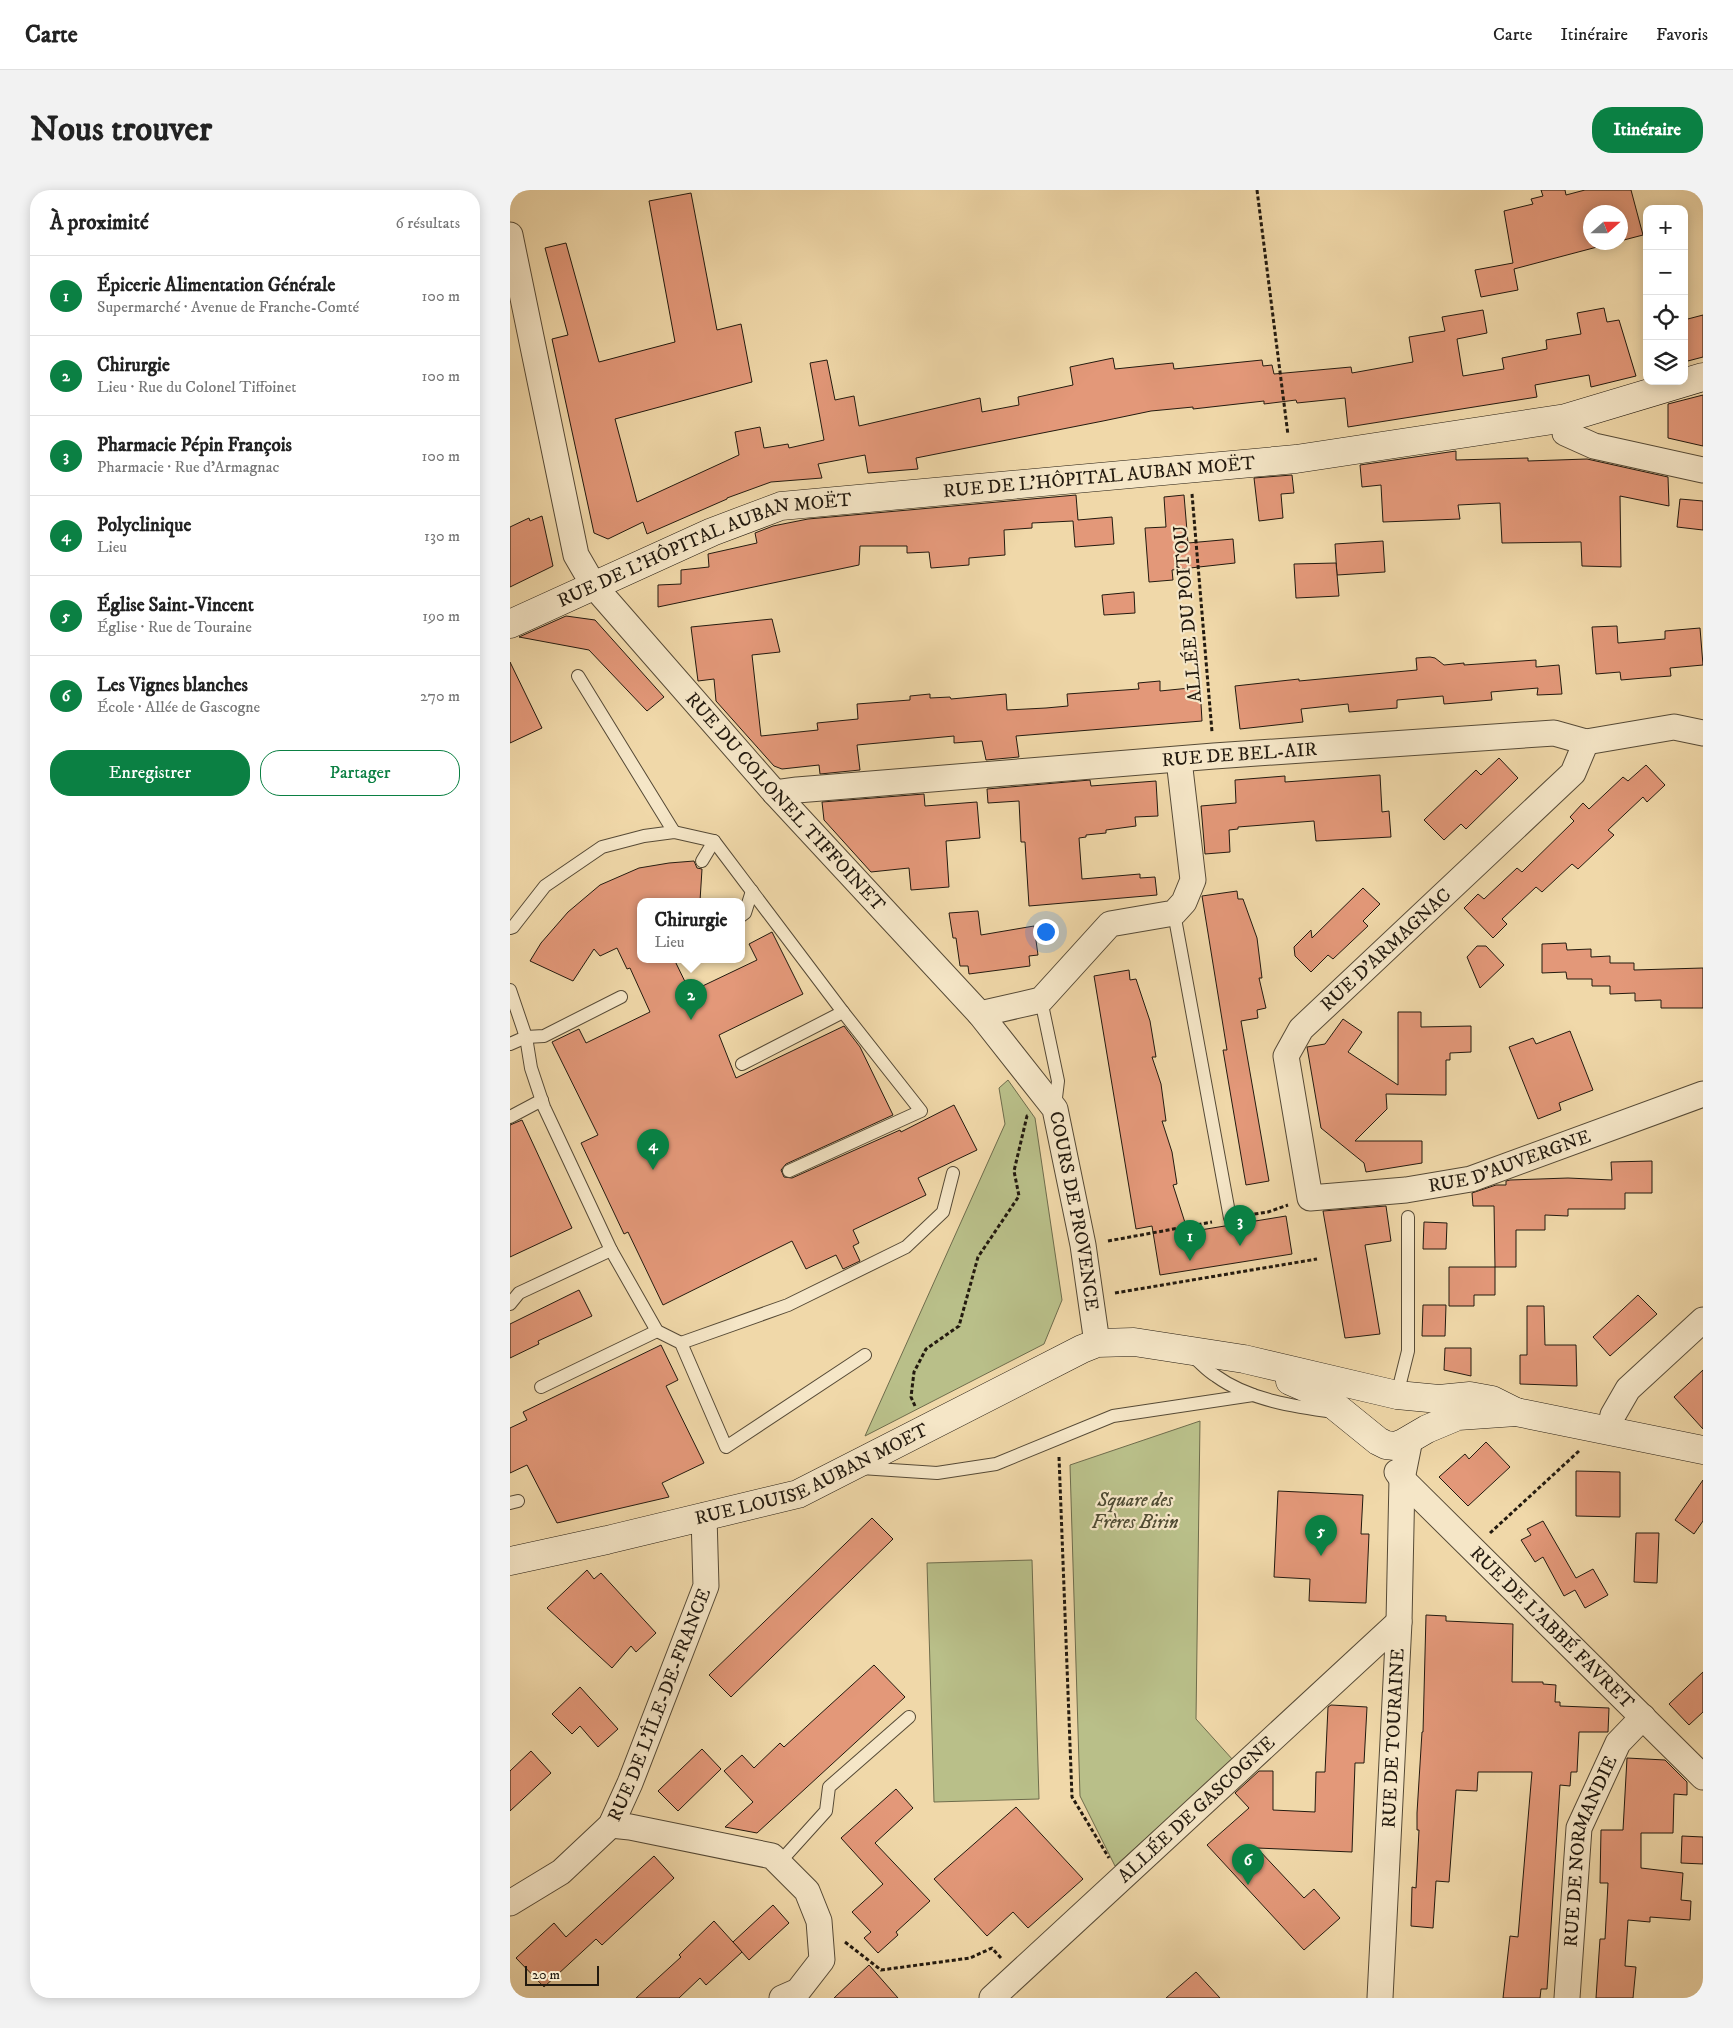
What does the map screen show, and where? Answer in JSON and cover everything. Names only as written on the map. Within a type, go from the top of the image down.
[{"type":"street","name":"RUE DU COLONEL TIFFOINET","points":[[510,235],[576,554],[594,586],[774,793],[980,1014]]},
{"type":"street","name":"RUE DE L'HÔPITAL AUBAN MOËT","points":[[510,624],[712,532],[781,506],[1291,460],[1566,418],[1703,377]]},
{"type":"street","points":[[1566,418],[1565,433],[1594,446],[1703,470]]},
{"type":"street","name":"RUE DE BEL-AIR","points":[[774,793],[1214,756],[1554,733],[1586,742],[1674,727],[1703,733]]},
{"type":"street","name":"RUE D'ARMAGNAC","points":[[1310,1198],[1286,1056],[1301,1029],[1574,773],[1586,742]]},
{"type":"street","points":[[980,1014],[1042,1000],[1110,924],[1174,913],[1184,902],[1193,880],[1179,760]]},
{"type":"street","name":"COURS DE PROVENCE","points":[[980,1014],[1055,1109],[1083,1245],[1097,1343]]},
{"type":"street","name":"RUE D'AUVERGNE","points":[[1310,1198],[1406,1190],[1471,1179],[1703,1094]]},
{"type":"street","points":[[1599,1429],[1613,1415],[1628,1389],[1703,1320]]},
{"type":"street","points":[[1097,1343],[1134,1342],[1244,1359],[1397,1395],[1406,1398],[1416,1409],[1418,1424],[1410,1438]]},
{"type":"street","name":"RUE LOUISE AUBAN MOET","points":[[510,1561],[798,1494],[1097,1343]]},
{"type":"street","points":[[1244,1359],[1320,1394],[1378,1441],[1386,1445],[1395,1446],[1458,1416],[1516,1412]]},
{"type":"street","points":[[1402,1479],[1372,1436],[1366,1420],[1372,1403],[1380,1398],[1397,1395],[1439,1399],[1470,1396],[1492,1400],[1516,1412],[1703,1450]]},
{"type":"street","name":"RUE DE TOURAINE","points":[[1380,1998],[1399,1622],[1402,1479],[1410,1438]]},
{"type":"street","name":"RUE DE L'ABBÉ FAVRET","points":[[1402,1479],[1703,1777]]},
{"type":"street","name":"RUE DE L'ÎLE-DE-FRANCE","points":[[510,1903],[561,1872],[610,1825],[630,1783],[706,1586],[704,1516]]},
{"type":"street","name":"ALLÉE DE GASCOGNE","points":[[992,1998],[1399,1622]]},
{"type":"street","name":"RUE DE NORMANDIE","points":[[1567,1998],[1580,1828],[1618,1743],[1643,1717]]},
{"type":"street","points":[[610,1825],[630,1827],[772,1856],[779,1862],[807,1891],[819,1921],[822,1960],[798,1991],[782,1998]]},
{"type":"lane","points":[[578,676],[674,832]]},
{"type":"lane","points":[[510,928],[545,886],[602,847],[644,836],[674,832],[714,841],[843,1012],[921,1111],[789,1171]]},
{"type":"lane","points":[[702,861],[714,841]]},
{"type":"lane","points":[[745,914],[752,891]]},
{"type":"lane","points":[[1174,913],[1230,1218]]},
{"type":"lane","points":[[510,990],[526,1037],[531,1068],[542,1100],[611,1250],[657,1331],[681,1343],[726,1447],[865,1355]]},
{"type":"lane","points":[[510,1044],[526,1037],[544,1036],[621,997]]},
{"type":"lane","points":[[1042,1000],[1058,1081],[1055,1109]]},
{"type":"lane","points":[[742,1064],[843,1012]]},
{"type":"lane","points":[[510,1117],[542,1100]]},
{"type":"lane","points":[[681,1343],[788,1305],[906,1246],[943,1212],[953,1173]]},
{"type":"lane","points":[[1397,1395],[1408,1351],[1408,1217]]},
{"type":"lane","points":[[510,1304],[515,1292],[611,1250]]},
{"type":"lane","points":[[541,1387],[657,1331]]},
{"type":"lane","points":[[1186,1351],[1216,1377],[1254,1395],[1312,1410],[1345,1414]]},
{"type":"lane","points":[[849,1468],[937,1474],[996,1464],[1113,1416],[1254,1395]]},
{"type":"lane","points":[[779,1862],[826,1811],[829,1787],[908,1717]]},
{"type":"path","points":[[1257,190],[1291,460]]},
{"type":"path","name":"ALLÉE DU POITOU","points":[[1190,468],[1214,756]]},
{"type":"path","points":[[925,1429],[911,1397],[914,1372],[926,1349],[959,1326],[978,1257],[1019,1196],[1014,1171],[1027,1116],[1055,1109]]},
{"type":"path","points":[[1083,1245],[1268,1212],[1310,1198]]},
{"type":"path","points":[[1090,1297],[1317,1259]]},
{"type":"path","points":[[1473,1549],[1586,1444],[1599,1429]]},
{"type":"path","points":[[1058,1439],[1072,1797],[1121,1878]]},
{"type":"path","points":[[819,1921],[881,1970],[970,1958],[992,1948],[1016,1975]]},
{"type":"green space","points":[[1008,1080],[1035,1118],[1062,1300],[1044,1344],[865,1436],[1005,1124],[999,1088]]},
{"type":"green space","name":"Square des Frères Birin","points":[[1200,1421],[1196,1719],[1233,1760],[1115,1866],[1080,1796],[1070,1465]]},
{"type":"green space","points":[[1032,1560],[1039,1799],[934,1802],[927,1563]]},
{"type":"building","points":[[1541,190],[1565,190],[1566,195],[1585,190],[1631,190],[1643,235],[1628,239],[1628,205],[1583,205],[1583,250],[1586,250],[1514,269],[1518,290],[1481,297],[1475,270],[1513,263],[1504,211],[1533,204],[1531,199],[1543,196]]},
{"type":"building","points":[[691,193],[717,330],[741,324],[752,382],[615,419],[637,502],[739,455],[735,432],[760,427],[764,448],[788,444],[789,448],[824,440],[810,363],[827,360],[835,400],[854,396],[859,426],[980,398],[982,412],[1019,405],[1018,397],[1073,385],[1070,367],[1113,358],[1115,369],[1173,363],[1174,369],[1262,360],[1263,366],[1272,365],[1274,374],[1351,367],[1352,373],[1413,362],[1409,337],[1445,331],[1442,317],[1483,310],[1487,333],[1457,339],[1463,376],[1504,369],[1502,358],[1547,349],[1546,340],[1581,334],[1577,313],[1604,308],[1607,322],[1619,320],[1636,376],[1591,387],[1589,375],[1535,385],[1537,397],[1348,427],[1345,398],[1297,403],[1296,400],[1264,404],[1264,401],[1193,409],[1193,407],[1151,411],[916,458],[918,469],[868,473],[865,455],[818,464],[822,478],[771,482],[727,498],[647,534],[643,522],[608,539],[594,533],[552,339],[568,335],[545,248],[566,243],[599,362],[675,342],[649,201]]},
{"type":"building","points":[[1703,315],[1703,357],[1688,361],[1688,340],[1688,319]]},
{"type":"building","points":[[1703,395],[1703,446],[1668,438],[1668,404]]},
{"type":"building","points":[[1456,451],[1456,460],[1528,458],[1528,461],[1587,459],[1668,477],[1669,506],[1620,496],[1621,567],[1582,566],[1581,542],[1502,543],[1500,503],[1458,505],[1460,519],[1383,522],[1381,485],[1362,487],[1360,465]]},
{"type":"building","points":[[1292,475],[1294,493],[1281,494],[1283,518],[1259,521],[1254,478]]},
{"type":"building","points":[[1076,495],[1078,520],[1112,517],[1114,544],[1075,547],[1073,521],[1032,523],[1032,528],[1004,530],[1005,555],[969,558],[969,565],[931,568],[929,552],[907,553],[907,546],[860,546],[859,565],[658,607],[658,585],[681,584],[681,570],[709,567],[708,554],[757,543],[755,533],[773,526],[808,519]]},
{"type":"building","points":[[1184,495],[1188,543],[1233,539],[1235,563],[1172,570],[1173,580],[1149,582],[1145,528],[1166,527],[1164,497]]},
{"type":"building","points":[[1680,499],[1703,501],[1703,530],[1677,527]]},
{"type":"building","points":[[542,516],[553,566],[510,587],[510,527],[529,518],[530,521]]},
{"type":"building","points":[[1383,541],[1385,572],[1337,575],[1335,544]]},
{"type":"building","points":[[1336,563],[1339,596],[1296,598],[1294,564]]},
{"type":"building","points":[[1134,592],[1135,613],[1104,615],[1102,595]]},
{"type":"building","points":[[566,616],[595,620],[664,697],[647,711],[589,650],[519,637]]},
{"type":"building","points":[[772,619],[780,652],[752,655],[761,736],[818,730],[817,723],[858,719],[857,704],[910,700],[910,696],[930,694],[930,698],[950,697],[951,699],[1006,694],[1007,710],[1046,708],[1068,706],[1067,694],[1139,689],[1138,683],[1160,681],[1160,691],[1200,687],[1202,721],[1016,736],[1019,757],[986,760],[982,741],[954,743],[954,736],[857,745],[860,770],[820,774],[819,765],[782,769],[774,766],[716,701],[714,679],[698,681],[691,627]]},
{"type":"building","points":[[1617,626],[1618,643],[1665,639],[1665,631],[1700,628],[1703,665],[1670,668],[1671,676],[1621,680],[1620,672],[1596,674],[1592,627]]},
{"type":"building","points":[[1416,658],[1435,658],[1444,665],[1536,660],[1536,667],[1559,665],[1562,694],[1537,695],[1538,688],[1491,692],[1492,700],[1444,704],[1443,696],[1397,700],[1397,708],[1349,712],[1348,704],[1301,709],[1303,722],[1240,729],[1235,686],[1417,670]]},
{"type":"building","points":[[510,662],[542,728],[510,743]]},
{"type":"building","points":[[1499,758],[1518,778],[1466,829],[1461,824],[1444,840],[1424,820],[1476,770],[1481,775]]},
{"type":"building","points":[[1646,765],[1665,785],[1647,802],[1643,797],[1608,830],[1614,835],[1578,869],[1572,864],[1542,892],[1536,887],[1502,919],[1507,924],[1493,938],[1464,908],[1478,894],[1484,899],[1517,868],[1522,872],[1574,821],[1570,817],[1583,803],[1589,809],[1623,777],[1628,781]]},
{"type":"building","points":[[1380,775],[1382,812],[1389,811],[1391,837],[1316,841],[1314,821],[1238,827],[1238,829],[1229,830],[1230,852],[1205,854],[1201,806],[1236,803],[1235,780],[1285,776],[1285,782]]},
{"type":"building","points":[[1090,780],[1091,786],[1156,781],[1158,816],[1135,817],[1136,826],[1106,830],[1106,833],[1086,835],[1086,837],[1079,838],[1082,879],[1140,874],[1140,878],[1155,877],[1157,895],[1029,906],[1025,842],[1021,842],[1019,801],[988,803],[987,789]]},
{"type":"building","points":[[924,794],[925,806],[977,802],[980,838],[946,841],[949,887],[911,890],[909,868],[871,872],[824,820],[822,802]]},
{"type":"building","points":[[694,861],[697,868],[702,869],[700,898],[637,898],[637,963],[676,963],[690,992],[757,960],[749,944],[772,932],[803,994],[719,1035],[736,1078],[844,1026],[860,1047],[893,1115],[786,1164],[781,1170],[784,1177],[792,1178],[900,1130],[901,1132],[954,1105],[977,1150],[918,1178],[926,1195],[853,1230],[859,1243],[853,1246],[860,1261],[843,1269],[836,1255],[806,1269],[792,1241],[663,1305],[628,1232],[624,1234],[581,1143],[598,1135],[552,1042],[579,1029],[586,1043],[650,1012],[630,968],[627,969],[617,948],[600,956],[594,949],[573,981],[530,961],[541,943],[568,912],[600,885],[639,868]]},
{"type":"building","points":[[1363,888],[1380,904],[1363,921],[1368,926],[1333,959],[1328,955],[1311,972],[1295,956],[1294,947],[1311,930],[1312,938]]},
{"type":"building","points":[[1237,891],[1238,899],[1243,899],[1257,938],[1262,978],[1259,978],[1266,1008],[1257,1010],[1258,1018],[1241,1021],[1269,1181],[1246,1185],[1223,1050],[1227,1050],[1202,896]]},
{"type":"building","points":[[978,911],[981,935],[1034,926],[1038,955],[1029,956],[1030,966],[969,974],[968,966],[960,966],[956,938],[953,938],[949,913]]},
{"type":"building","points":[[1566,943],[1567,950],[1591,949],[1591,957],[1610,956],[1610,963],[1634,963],[1634,970],[1703,968],[1703,1008],[1661,1008],[1661,1000],[1635,1001],[1635,993],[1610,994],[1610,986],[1592,986],[1592,979],[1567,979],[1566,972],[1542,973],[1542,944]]},
{"type":"building","points":[[1477,946],[1486,946],[1504,965],[1480,988],[1467,957]]},
{"type":"building","points":[[1129,970],[1130,980],[1136,979],[1150,1021],[1156,1057],[1152,1057],[1161,1084],[1166,1121],[1162,1121],[1172,1152],[1177,1184],[1173,1185],[1188,1232],[1286,1216],[1292,1254],[1160,1275],[1152,1226],[1136,1229],[1094,976]]},
{"type":"building","points":[[1398,1012],[1421,1012],[1421,1027],[1471,1026],[1471,1052],[1450,1053],[1450,1060],[1446,1060],[1446,1095],[1386,1094],[1387,1109],[1355,1141],[1422,1141],[1422,1163],[1366,1172],[1364,1163],[1321,1128],[1307,1047],[1325,1044],[1343,1019],[1362,1032],[1348,1052],[1398,1085]]},
{"type":"building","points":[[1570,1031],[1593,1090],[1559,1103],[1561,1110],[1538,1119],[1509,1047],[1533,1038],[1536,1044]]},
{"type":"building","points":[[522,1120],[572,1228],[510,1257],[510,1125]]},
{"type":"building","points":[[1652,1161],[1652,1193],[1625,1193],[1625,1209],[1568,1209],[1568,1216],[1545,1215],[1545,1230],[1516,1230],[1516,1267],[1495,1267],[1494,1206],[1473,1206],[1472,1193],[1496,1185],[1506,1185],[1506,1181],[1510,1180],[1568,1178],[1612,1180],[1611,1162]]},
{"type":"building","points":[[1386,1206],[1391,1241],[1365,1245],[1380,1334],[1345,1338],[1323,1211]]},
{"type":"building","points":[[1424,1222],[1447,1223],[1446,1249],[1423,1249]]},
{"type":"building","points":[[1449,1267],[1495,1267],[1495,1295],[1474,1295],[1474,1306],[1449,1306]]},
{"type":"building","points":[[579,1290],[592,1316],[538,1341],[539,1344],[510,1358],[510,1324]]},
{"type":"building","points":[[1638,1295],[1657,1314],[1610,1356],[1593,1337]]},
{"type":"building","points":[[1423,1305],[1446,1305],[1445,1336],[1422,1336]]},
{"type":"building","points":[[1527,1306],[1544,1306],[1545,1345],[1576,1345],[1577,1386],[1520,1384],[1520,1355],[1527,1355]]},
{"type":"building","points":[[661,1345],[678,1380],[666,1386],[704,1463],[662,1483],[669,1497],[557,1523],[527,1465],[510,1473],[510,1428],[527,1420],[523,1412]]},
{"type":"building","points":[[1445,1348],[1471,1348],[1471,1376],[1444,1370]]},
{"type":"building","points":[[1703,1370],[1703,1429],[1674,1397]]},
{"type":"building","points":[[1486,1442],[1510,1467],[1468,1506],[1439,1477],[1465,1454],[1469,1459]]},
{"type":"building","points":[[1576,1471],[1620,1472],[1620,1517],[1576,1516]]},
{"type":"building","points":[[1703,1480],[1703,1521],[1694,1534],[1675,1520]]},
{"type":"building","points":[[1278,1491],[1363,1495],[1361,1534],[1369,1534],[1366,1603],[1309,1601],[1310,1579],[1274,1577]]},
{"type":"building","points":[[872,1518],[893,1539],[731,1697],[709,1675]]},
{"type":"building","points":[[1543,1521],[1576,1578],[1593,1569],[1608,1595],[1585,1608],[1575,1590],[1564,1596],[1543,1557],[1535,1562],[1521,1540],[1531,1535],[1527,1529]]},
{"type":"building","points":[[1636,1533],[1659,1533],[1657,1583],[1634,1582]]},
{"type":"building","points":[[587,1570],[594,1579],[601,1573],[656,1633],[636,1652],[631,1646],[612,1668],[547,1608]]},
{"type":"building","points":[[1426,1615],[1446,1616],[1446,1621],[1513,1624],[1512,1682],[1543,1682],[1543,1684],[1556,1685],[1555,1702],[1560,1702],[1560,1706],[1609,1708],[1608,1732],[1579,1732],[1577,1772],[1571,1772],[1570,1786],[1560,1785],[1547,1989],[1541,1989],[1540,1998],[1503,1998],[1510,1936],[1518,1937],[1532,1772],[1478,1772],[1477,1791],[1456,1790],[1449,1882],[1436,1881],[1433,1928],[1411,1926],[1412,1887],[1416,1888],[1419,1830],[1417,1830],[1417,1813],[1423,1732]]},
{"type":"building","points":[[874,1665],[905,1697],[757,1833],[725,1827],[753,1802],[724,1771],[742,1755],[754,1768],[780,1743],[784,1747]]},
{"type":"building","points":[[1703,1672],[1703,1712],[1689,1725],[1669,1704]]},
{"type":"building","points":[[580,1687],[618,1729],[598,1747],[580,1726],[572,1734],[552,1714]]},
{"type":"building","points":[[1331,1705],[1367,1707],[1364,1763],[1355,1763],[1352,1852],[1257,1848],[1304,1898],[1314,1889],[1340,1918],[1304,1950],[1207,1845],[1249,1808],[1235,1793],[1259,1771],[1273,1771],[1273,1810],[1315,1812],[1316,1772],[1325,1772],[1328,1707]]},
{"type":"building","points":[[702,1749],[721,1769],[678,1811],[658,1791]]},
{"type":"building","points":[[531,1751],[551,1773],[510,1811],[510,1771]]},
{"type":"building","points":[[1627,1758],[1665,1760],[1687,1782],[1687,1795],[1674,1794],[1673,1833],[1641,1833],[1641,1868],[1683,1873],[1681,1900],[1691,1901],[1690,1920],[1650,1917],[1650,1922],[1628,1920],[1625,1966],[1636,1967],[1633,1998],[1596,1998],[1600,1939],[1605,1939],[1608,1883],[1600,1883],[1601,1830],[1623,1830]]},
{"type":"building","points":[[896,1789],[913,1808],[875,1843],[930,1901],[896,1932],[898,1935],[878,1953],[864,1938],[871,1932],[852,1912],[883,1884],[841,1838]]},
{"type":"building","points":[[1016,1807],[1083,1879],[1028,1928],[1013,1912],[987,1936],[934,1879]]},
{"type":"building","points":[[1682,1836],[1703,1837],[1703,1864],[1681,1863]]},
{"type":"building","points":[[654,1856],[674,1878],[602,1945],[596,1939],[544,1987],[516,1958],[554,1923],[566,1937]]},
{"type":"building","points":[[773,1905],[789,1923],[749,1960],[733,1942]]},
{"type":"building","points":[[714,1921],[742,1952],[706,1985],[700,1978],[679,1998],[636,1998],[681,1957],[679,1955]]},
{"type":"building","points":[[869,1965],[898,1998],[834,1998],[854,1979]]},
{"type":"building","points":[[1196,1972],[1220,1998],[1166,1998]]},
{"type":"place","name":"Chirurgie","points":[[691,1020]]},
{"type":"place","name":"Polyclinique","points":[[653,1170]]},
{"type":"place","name":"Pharmacie Pépin François","points":[[1240,1246]]},
{"type":"place","name":"Épicerie Alimentation Générale","points":[[1190,1261]]},
{"type":"place","name":"Église Saint-Vincent","points":[[1321,1556]]},
{"type":"place","name":"Les Vignes blanches","points":[[1248,1885]]}]
